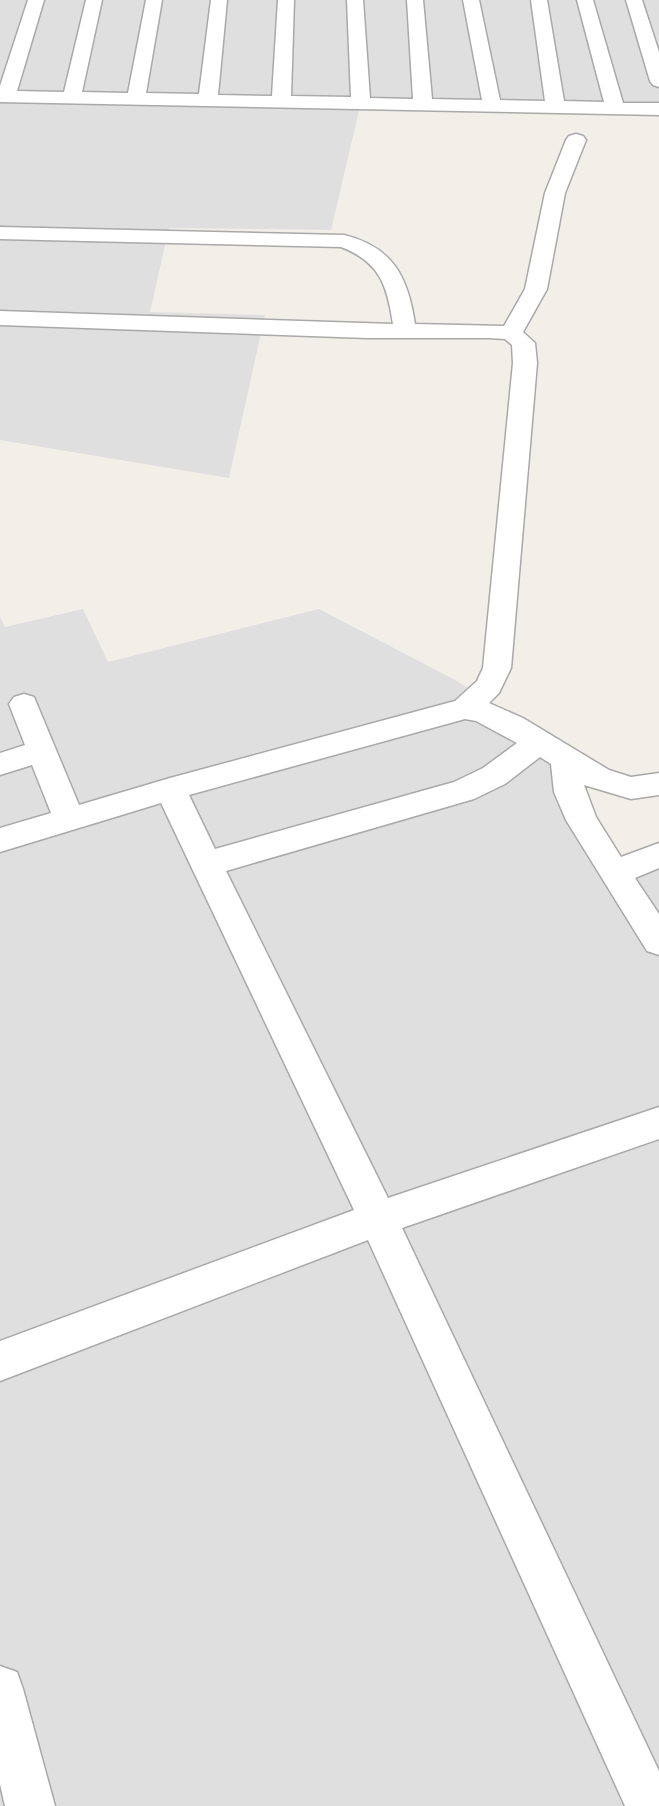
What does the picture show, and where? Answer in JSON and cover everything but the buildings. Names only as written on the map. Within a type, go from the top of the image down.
[{"type":"street","points":[[36,0],[3,96],[659,109]]},
{"type":"street","points":[[72,97],[94,0]]},
{"type":"street","points":[[136,98],[154,0]]},
{"type":"street","points":[[208,100],[219,0]]},
{"type":"street","points":[[281,100],[286,0]]},
{"type":"street","points":[[355,0],[361,102]]},
{"type":"street","points":[[415,0],[423,103]]},
{"type":"street","points":[[471,0],[492,105]]},
{"type":"street","points":[[539,0],[555,107]]},
{"type":"street","points":[[585,0],[615,108]]},
{"type":"street","points":[[634,0],[659,81]]},
{"type":"street","points":[[511,333],[536,289],[555,193],[576,140]]},
{"type":"street","points":[[0,233],[344,241],[365,248],[388,268],[400,293],[405,332]]},
{"type":"street","points":[[0,318],[405,332],[511,333],[523,343],[525,363],[497,668],[489,686],[465,709]]},
{"type":"street","points":[[24,704],[69,820]]},
{"type":"street","points":[[0,840],[170,789],[465,709],[482,712],[512,726],[599,779],[631,788],[659,784]]},
{"type":"street","points":[[206,864],[464,791],[552,750]]},
{"type":"street","points":[[552,750],[582,820],[659,941]]},
{"type":"street","points":[[0,764],[42,751]]},
{"type":"street","points":[[170,789],[378,1219],[650,1806]]},
{"type":"street","points":[[614,873],[659,855]]},
{"type":"street","points":[[0,1361],[378,1219],[657,1127]]},
{"type":"street","points":[[0,1689],[30,1806]]},
{"type":"shaded area","points":[[0,0],[659,0],[659,109],[361,102],[331,230],[169,228],[150,312],[265,315],[229,478],[0,440]]},
{"type":"shaded area","points":[[83,609],[108,662],[319,609],[455,680],[561,744],[614,873],[659,855],[659,1806],[0,1806],[0,617],[5,627]]}]
